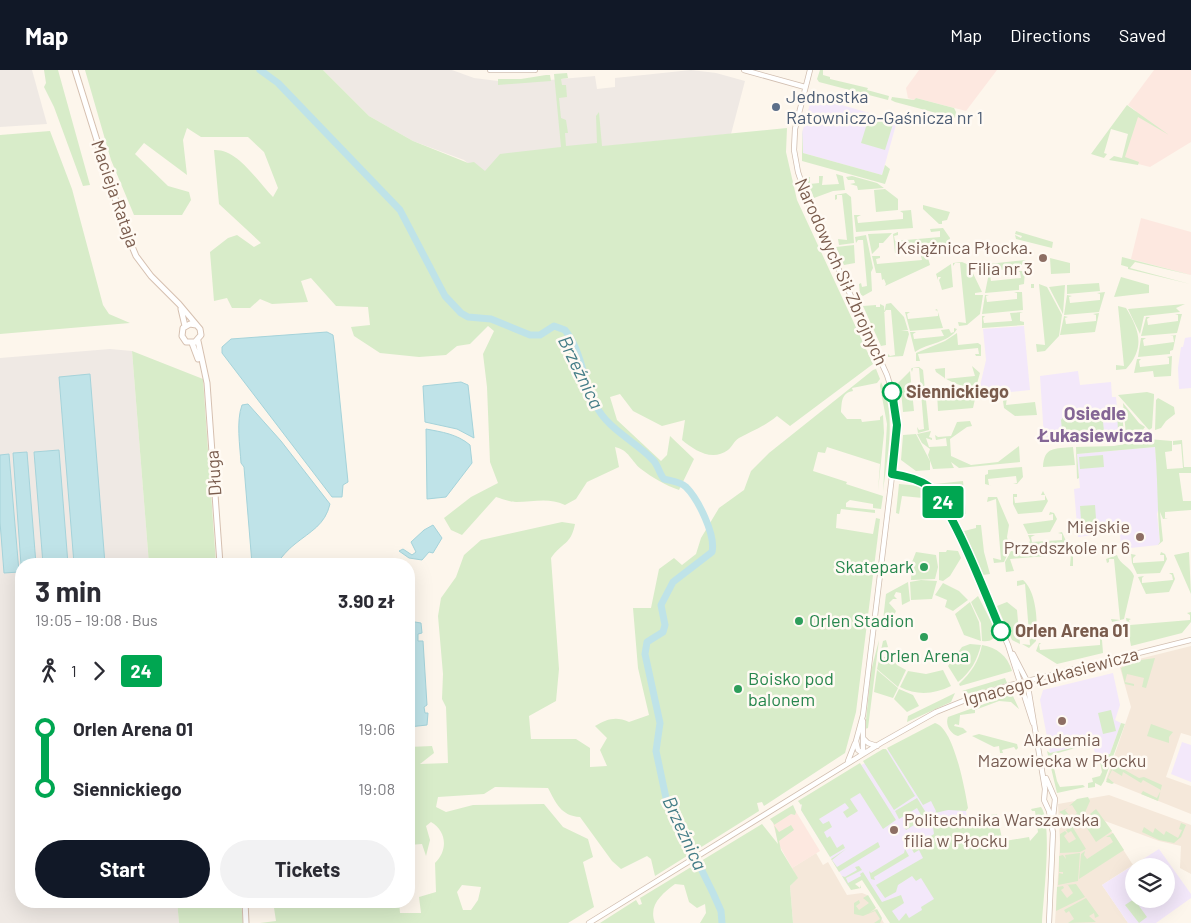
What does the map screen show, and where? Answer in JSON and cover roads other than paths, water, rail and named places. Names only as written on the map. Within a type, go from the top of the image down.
[{"type":"main road","name":"Macieja Rataja","points":[[75,70],[130,243],[151,276],[196,324]]},
{"type":"main road","name":"Macieja Rataja","points":[[179,304],[185,326]]},
{"type":"main road","points":[[196,324],[201,332],[198,341],[186,342],[182,336],[185,326],[196,324]]},
{"type":"main road","name":"Długa","points":[[198,341],[207,383],[220,558]]},
{"type":"main road","name":"Długa","points":[[192,343],[207,383]]},
{"type":"main road","points":[[245,908],[246,923]]},
{"type":"street","points":[[490,70],[536,70]]},
{"type":"street","points":[[744,70],[805,87]]},
{"type":"street","name":"Narodowych Sił Zbrojnych","points":[[810,70],[795,134],[798,172],[808,202],[889,382],[896,413],[896,444],[863,715]]},
{"type":"street","points":[[892,474],[916,480],[928,486],[944,503],[1008,645],[1025,674],[1042,765],[1046,796],[1044,800],[1050,805],[1053,833],[1049,923]]},
{"type":"street","name":"Ignacego Łukasiewicza","points":[[589,923],[845,765],[936,712],[970,698],[1011,685],[1191,640]]},
{"type":"street","points":[[1008,645],[1022,694],[1033,723]]},
{"type":"street","points":[[1025,674],[1037,678],[1030,686],[1029,692]]},
{"type":"street","points":[[1018,676],[1011,685],[1022,694]]},
{"type":"street","points":[[845,765],[852,757],[863,715]]},
{"type":"street","points":[[863,715],[864,754]]},
{"type":"street","points":[[858,732],[856,746],[864,754]]},
{"type":"street","points":[[864,739],[868,743],[877,746]]},
{"type":"street","points":[[1042,765],[1055,799],[1050,805]]},
{"type":"street","points":[[1046,796],[1052,795]]},
{"type":"water","points":[[327,332],[333,335],[334,342],[348,482],[343,485],[342,497],[332,497],[222,353],[222,347],[231,339]]},
{"type":"water","points":[[90,374],[105,558],[74,558],[59,377]]},
{"type":"water","points":[[461,382],[468,385],[474,438],[457,429],[425,422],[423,386]]},
{"type":"water","points":[[248,404],[281,441],[330,504],[321,522],[290,548],[281,558],[252,558],[244,467],[241,463],[239,434],[239,418],[242,405]]},
{"type":"water","points":[[426,429],[455,436],[470,445],[472,463],[446,497],[427,499]]},
{"type":"water","points":[[59,450],[68,558],[43,558],[34,452]]},
{"type":"water","points":[[27,452],[36,558],[20,558],[13,453]]},
{"type":"water","points":[[9,454],[18,558],[15,558],[15,572],[4,573],[0,522],[0,455]]},
{"type":"water","points":[[433,525],[442,538],[433,553],[429,552],[422,560],[409,558],[399,551],[403,549],[412,555],[416,552],[411,542],[424,530]]},
{"type":"water","points":[[415,622],[421,623],[422,633],[418,634],[418,641],[423,641],[427,705],[424,707],[425,713],[428,713],[427,725],[415,726]]},
{"type":"waterway","name":"Brzeźnica","points":[[260,70],[278,83],[400,210],[445,296],[461,313],[468,317],[491,319],[530,335],[540,335],[554,326],[565,330],[575,347],[591,395],[600,413],[614,428],[653,460],[664,479],[684,485],[701,508],[709,527],[713,545],[712,552],[673,582],[661,605],[665,625],[663,632],[647,642],[645,654],[660,723],[656,751],[666,798],[713,893],[721,911],[722,923]]},
{"type":"place","name":"Jednostka Ratowniczo-Gaśnicza nr 1","points":[[776,107]]},
{"type":"place","name":"Książnica Płocka. Filia nr 3","points":[[1043,258]]},
{"type":"place","name":"Siennickiego","points":[[892,392]]},
{"type":"place","name":"Miejskie Przedszkole nr 6","points":[[1140,537]]},
{"type":"place","name":"Skatepark","points":[[924,567]]},
{"type":"place","name":"Orlen Stadion","points":[[799,621]]},
{"type":"place","name":"Orlen Arena 01","points":[[1001,631]]},
{"type":"place","name":"Orlen Arena","points":[[924,637]]},
{"type":"place","name":"Boisko pod balonem","points":[[738,689]]},
{"type":"place","name":"Akademia Mazowiecka w Płocku","points":[[1062,721]]},
{"type":"place","name":"Politechnika Warszawska filia w Płocku","points":[[894,830]]},
{"type":"district","name":"Osiedle Łukasiewicza","points":[[1095,424]]}]
